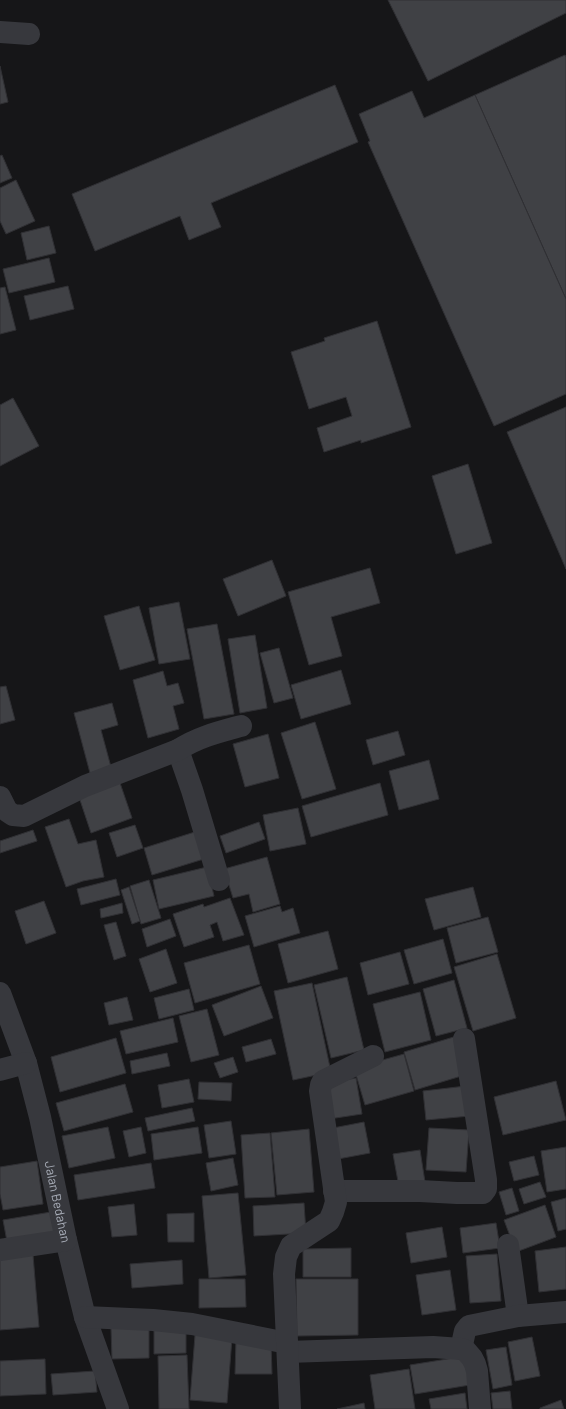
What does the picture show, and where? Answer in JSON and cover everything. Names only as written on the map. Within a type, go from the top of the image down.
[{"type":"street","points":[[0,32],[29,34]]},
{"type":"street","points":[[0,797],[7,812],[12,815],[24,816],[85,786],[178,750],[191,741],[212,733],[241,726]]},
{"type":"street","points":[[178,750],[192,790],[219,880]]},
{"type":"street","name":"Jalan Bedahan","points":[[0,993],[26,1063],[40,1117],[66,1240],[85,1317],[118,1409]]},
{"type":"street","points":[[334,1191],[420,1191],[456,1193],[483,1192],[486,1190],[486,1180],[464,1039]]},
{"type":"street","points":[[290,1409],[284,1274],[286,1257],[291,1246],[329,1221],[336,1202],[320,1091],[321,1085],[323,1082],[373,1056]]},
{"type":"street","points":[[0,1070],[26,1063]]},
{"type":"street","points":[[0,1250],[66,1240]]},
{"type":"street","points":[[508,1245],[518,1316]]},
{"type":"street","points":[[461,1349],[465,1331],[469,1326],[518,1316],[566,1312]]},
{"type":"street","points":[[85,1317],[153,1320],[192,1324],[288,1347],[433,1347],[461,1349],[466,1351],[475,1364],[480,1409]]},
{"type":"building","points":[[388,0],[566,0],[566,13],[428,81]]},
{"type":"building","points":[[565,55],[566,57],[566,299],[475,95]]},
{"type":"building","points":[[0,66],[8,102],[0,104]]},
{"type":"building","points":[[335,85],[358,142],[211,203],[221,227],[189,240],[180,216],[95,251],[72,194]]},
{"type":"building","points":[[412,91],[424,118],[475,95],[566,299],[566,394],[494,426],[368,142],[370,141],[359,114]]},
{"type":"building","points":[[2,155],[12,178],[0,183],[0,156]]},
{"type":"building","points":[[16,180],[35,221],[6,234],[0,221],[0,188]]},
{"type":"building","points":[[49,226],[56,253],[27,260],[21,233]]},
{"type":"building","points":[[49,258],[55,282],[9,293],[3,269]]},
{"type":"building","points":[[68,286],[74,309],[30,320],[24,296]]},
{"type":"building","points":[[5,287],[16,330],[0,334],[0,288]]},
{"type":"building","points":[[377,321],[411,427],[361,443],[361,440],[324,452],[317,428],[352,416],[346,397],[309,409],[291,352],[325,341],[324,338]]},
{"type":"building","points":[[13,398],[39,446],[0,466],[0,405]]},
{"type":"building","points":[[566,407],[566,569],[507,432]]},
{"type":"building","points":[[468,464],[492,543],[456,554],[432,476]]},
{"type":"building","points":[[272,560],[286,596],[238,616],[223,579]]},
{"type":"building","points":[[370,568],[380,603],[331,617],[342,656],[309,665],[288,592]]},
{"type":"building","points":[[179,602],[190,659],[159,664],[149,608]]},
{"type":"building","points":[[139,606],[155,660],[120,670],[104,616]]},
{"type":"building","points":[[217,624],[234,714],[204,719],[187,629]]},
{"type":"building","points":[[255,635],[267,708],[240,713],[228,639]]},
{"type":"building","points":[[279,648],[293,698],[274,703],[260,653]]},
{"type":"building","points":[[341,670],[351,704],[301,719],[291,685]]},
{"type":"building","points":[[163,671],[167,686],[178,683],[184,703],[173,706],[179,729],[148,738],[133,680]]},
{"type":"building","points":[[6,686],[15,720],[0,724],[0,687]]},
{"type":"building","points":[[112,703],[118,725],[101,730],[111,767],[90,773],[74,713]]},
{"type":"building","points":[[315,722],[336,789],[302,799],[281,733]]},
{"type":"building","points":[[398,731],[405,755],[373,765],[366,740]]},
{"type":"building","points":[[268,734],[279,778],[245,787],[233,744]]},
{"type":"building","points":[[429,760],[439,799],[399,810],[389,771]]},
{"type":"building","points":[[119,780],[132,818],[91,833],[78,794]]},
{"type":"building","points":[[380,783],[388,815],[311,837],[302,806]]},
{"type":"building","points":[[298,808],[306,844],[270,851],[263,815]]},
{"type":"building","points":[[69,819],[78,844],[96,840],[104,877],[83,881],[66,887],[45,827]]},
{"type":"building","points":[[259,822],[265,839],[226,853],[220,836]]},
{"type":"building","points":[[135,825],[143,848],[117,857],[109,833]]},
{"type":"building","points":[[33,830],[37,841],[0,853],[0,841]]},
{"type":"building","points":[[198,831],[207,858],[152,875],[144,848]]},
{"type":"building","points":[[267,857],[280,904],[253,912],[249,894],[233,898],[224,869]]},
{"type":"building","points":[[207,867],[214,896],[159,909],[153,880]]},
{"type":"building","points":[[116,879],[120,895],[81,905],[77,889]]},
{"type":"building","points":[[149,880],[161,918],[141,924],[130,886]]},
{"type":"building","points":[[129,887],[140,921],[132,924],[121,890]]},
{"type":"building","points":[[473,887],[481,917],[434,930],[425,899]]},
{"type":"building","points":[[230,898],[244,935],[223,941],[217,922],[210,925],[214,937],[184,947],[173,914],[203,904],[204,907]]},
{"type":"building","points":[[44,901],[56,933],[26,944],[15,911]]},
{"type":"building","points":[[122,903],[123,913],[101,918],[100,909]]},
{"type":"building","points":[[280,906],[282,912],[293,908],[300,933],[254,947],[245,916]]},
{"type":"building","points":[[488,917],[498,952],[456,963],[447,928]]},
{"type":"building","points":[[170,919],[176,936],[147,947],[142,929]]},
{"type":"building","points":[[116,922],[126,956],[114,960],[104,925]]},
{"type":"building","points":[[328,931],[338,969],[288,983],[278,944]]},
{"type":"building","points":[[443,939],[452,973],[414,984],[404,950]]},
{"type":"building","points":[[249,945],[260,984],[195,1003],[184,963]]},
{"type":"building","points":[[166,949],[177,983],[150,992],[139,959]]},
{"type":"building","points":[[400,952],[409,984],[368,995],[360,963]]},
{"type":"building","points":[[497,954],[516,1018],[473,1031],[454,967]]},
{"type":"building","points":[[347,977],[364,1050],[331,1058],[314,985]]},
{"type":"building","points":[[454,980],[467,1028],[436,1036],[423,989]]},
{"type":"building","points":[[312,983],[331,1072],[293,1080],[274,991]]},
{"type":"building","points":[[261,986],[273,1018],[224,1036],[212,1005]]},
{"type":"building","points":[[189,989],[194,1010],[159,1019],[154,998]]},
{"type":"building","points":[[420,992],[431,1040],[385,1052],[373,1004]]},
{"type":"building","points":[[127,997],[133,1020],[109,1025],[104,1003]]},
{"type":"building","points":[[207,1009],[219,1055],[191,1062],[179,1016]]},
{"type":"building","points":[[173,1018],[178,1042],[126,1054],[120,1031]]},
{"type":"building","points":[[457,1036],[468,1074],[415,1090],[404,1052]]},
{"type":"building","points":[[116,1038],[126,1073],[60,1092],[51,1057]]},
{"type":"building","points":[[271,1039],[276,1054],[246,1062],[242,1047]]},
{"type":"building","points":[[167,1053],[170,1066],[132,1074],[130,1061]]},
{"type":"building","points":[[404,1054],[414,1091],[365,1105],[354,1068]]},
{"type":"building","points":[[233,1057],[238,1072],[220,1078],[214,1063]]},
{"type":"building","points":[[356,1078],[362,1114],[329,1119],[323,1084]]},
{"type":"building","points":[[189,1079],[194,1102],[162,1108],[158,1085]]},
{"type":"building","points":[[556,1081],[566,1120],[503,1135],[494,1097]]},
{"type":"building","points":[[199,1082],[232,1083],[231,1101],[198,1099]]},
{"type":"building","points":[[125,1084],[133,1112],[64,1131],[56,1103]]},
{"type":"building","points":[[466,1086],[470,1116],[426,1120],[423,1091]]},
{"type":"building","points":[[192,1108],[195,1121],[148,1131],[145,1118]]},
{"type":"building","points":[[231,1121],[236,1154],[209,1158],[204,1125]]},
{"type":"building","points":[[364,1122],[370,1153],[338,1159],[333,1128]]},
{"type":"building","points":[[108,1127],[115,1158],[69,1168],[62,1136]]},
{"type":"building","points":[[141,1127],[146,1153],[129,1157],[123,1131]]},
{"type":"building","points":[[198,1127],[202,1153],[154,1160],[151,1134]]},
{"type":"building","points":[[429,1128],[469,1130],[466,1172],[426,1170]]},
{"type":"building","points":[[309,1129],[314,1192],[277,1195],[271,1133]]},
{"type":"building","points":[[270,1133],[275,1197],[245,1198],[241,1135]]},
{"type":"building","points":[[566,1147],[566,1189],[547,1192],[541,1151]]},
{"type":"building","points":[[420,1150],[425,1182],[399,1187],[393,1154]]},
{"type":"building","points":[[534,1156],[539,1175],[514,1181],[509,1162]]},
{"type":"building","points":[[233,1158],[238,1185],[211,1191],[206,1163]]},
{"type":"building","points":[[37,1161],[43,1204],[3,1210],[0,1194],[0,1167]]},
{"type":"building","points":[[151,1163],[155,1188],[78,1200],[74,1175]]},
{"type":"building","points":[[540,1182],[546,1197],[524,1204],[519,1189]]},
{"type":"building","points":[[512,1188],[519,1211],[506,1215],[499,1192]]},
{"type":"building","points":[[238,1193],[246,1275],[209,1278],[202,1196]]},
{"type":"building","points":[[566,1198],[566,1229],[558,1231],[551,1202]]},
{"type":"building","points":[[304,1203],[306,1233],[254,1236],[253,1206]]},
{"type":"building","points":[[134,1204],[137,1235],[112,1237],[108,1207]]},
{"type":"building","points":[[545,1205],[556,1237],[516,1252],[504,1220]]},
{"type":"building","points":[[51,1212],[56,1239],[8,1247],[3,1220]]},
{"type":"building","points":[[194,1213],[194,1242],[168,1242],[167,1214]]},
{"type":"building","points":[[496,1223],[500,1248],[463,1253],[460,1228]]},
{"type":"building","points":[[442,1227],[447,1257],[411,1263],[406,1233]]},
{"type":"building","points":[[566,1247],[566,1289],[539,1292],[535,1251]]},
{"type":"building","points":[[351,1248],[351,1277],[303,1277],[303,1249]]},
{"type":"building","points":[[497,1254],[501,1301],[470,1303],[466,1256]]},
{"type":"building","points":[[33,1255],[39,1327],[0,1330],[0,1258]]},
{"type":"building","points":[[182,1260],[183,1284],[132,1288],[130,1264]]},
{"type":"building","points":[[450,1270],[456,1310],[422,1315],[416,1275]]},
{"type":"building","points":[[199,1279],[245,1279],[246,1307],[199,1308]]},
{"type":"building","points":[[296,1279],[358,1279],[358,1335],[297,1336]]},
{"type":"building","points":[[186,1326],[186,1353],[154,1354],[154,1327]]},
{"type":"building","points":[[111,1328],[149,1328],[149,1358],[112,1359]]},
{"type":"building","points":[[195,1335],[232,1338],[227,1403],[190,1400]]},
{"type":"building","points":[[532,1337],[540,1376],[515,1381],[508,1342]]},
{"type":"building","points":[[236,1339],[271,1343],[272,1374],[235,1374]]},
{"type":"building","points":[[506,1347],[512,1385],[493,1389],[486,1350]]},
{"type":"building","points":[[187,1355],[189,1409],[159,1409],[158,1356]]},
{"type":"building","points":[[466,1356],[470,1385],[415,1394],[410,1365]]},
{"type":"building","points":[[45,1359],[46,1394],[0,1396],[0,1361]]},
{"type":"building","points":[[409,1369],[415,1409],[375,1409],[370,1375]]},
{"type":"building","points":[[95,1371],[97,1392],[53,1395],[51,1374]]},
{"type":"building","points":[[510,1391],[512,1409],[493,1409],[491,1393]]},
{"type":"building","points":[[465,1393],[467,1409],[431,1409],[429,1399]]},
{"type":"building","points":[[561,1400],[564,1409],[540,1409],[540,1408]]},
{"type":"building","points":[[364,1403],[365,1409],[337,1409]]}]
